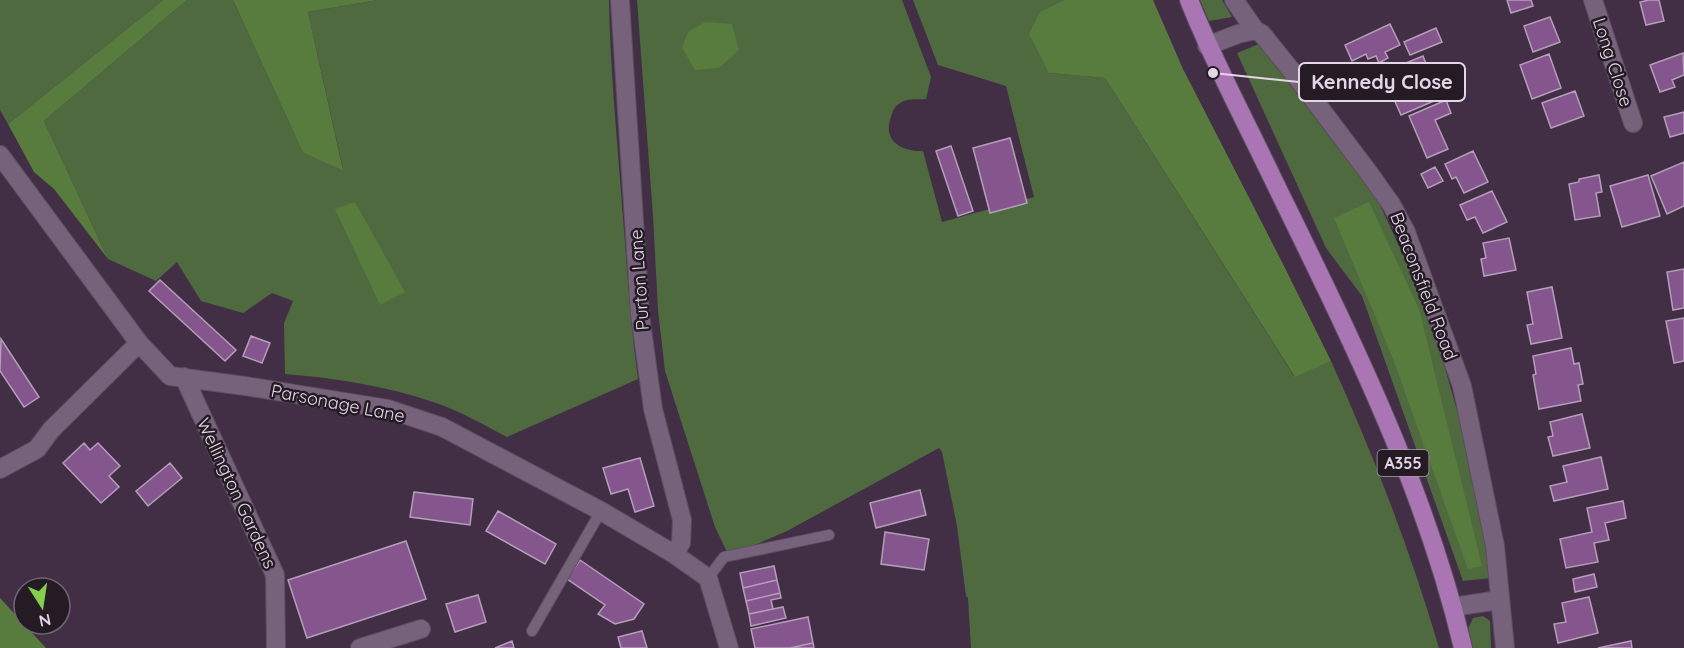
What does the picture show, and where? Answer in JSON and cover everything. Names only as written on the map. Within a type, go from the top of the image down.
[{"type":"main road","name":"A355","points":[[1189,0],[1207,46],[1272,176],[1385,417],[1421,508],[1453,607],[1463,648]]},
{"type":"street","name":"Purton Lane","points":[[620,0],[640,315],[652,409],[682,520],[681,543],[674,554]]},
{"type":"street","name":"Beaconsfield Road","points":[[1234,0],[1255,30],[1267,40],[1295,75],[1369,173],[1391,204],[1406,232],[1462,386],[1495,546],[1504,648]]},
{"type":"street","name":"Long Close","points":[[1593,0],[1634,123]]},
{"type":"street","points":[[1207,46],[1255,30]]},
{"type":"street","name":"Parsonage Lane","points":[[0,155],[139,343],[170,376],[388,409],[442,427],[601,511],[674,554],[708,578]]},
{"type":"street","points":[[0,469],[37,449],[51,430],[139,343]]},
{"type":"street","name":"Wellington Gardens","points":[[184,377],[275,575],[276,648]]},
{"type":"street","points":[[708,578],[729,648]]},
{"type":"street","points":[[1453,607],[1499,600]]},
{"type":"street","points":[[360,648],[421,629]]},
{"type":"lane","points":[[532,631],[601,511]]},
{"type":"lane","points":[[708,578],[724,557],[829,535]]},
{"type":"green space","points":[[0,0],[163,0],[8,124],[0,110]]},
{"type":"green space","points":[[163,0],[187,0],[44,121],[108,259],[54,189],[34,172],[8,124]]},
{"type":"green space","points":[[187,0],[233,0],[303,153],[343,169],[308,12],[378,0],[609,0],[616,129],[638,379],[507,437],[472,418],[418,397],[361,384],[285,374],[284,323],[293,301],[272,293],[243,313],[201,301],[177,262],[156,281],[108,259],[44,121]]},
{"type":"green space","points":[[233,0],[378,0],[308,12],[343,170],[303,153]]},
{"type":"green space","points":[[637,0],[902,0],[931,77],[926,99],[908,100],[896,106],[891,117],[889,132],[895,143],[901,147],[923,151],[942,222],[1034,197],[1006,86],[938,65],[913,0],[1064,0],[1041,12],[1049,73],[1105,78],[1294,376],[1331,361],[1390,502],[1439,648],[971,648],[968,598],[957,526],[942,452],[939,448],[787,531],[729,556],[715,527],[665,371],[658,310]]},
{"type":"green space","points":[[1064,0],[1153,0],[1183,69],[1331,361],[1295,377],[1105,78],[1049,73],[1029,34],[1040,12]]},
{"type":"green space","points":[[1200,0],[1222,0],[1232,17],[1209,21]]},
{"type":"green space","points":[[705,22],[732,24],[739,50],[719,68],[695,70],[682,48],[688,32]]},
{"type":"green space","points":[[1259,44],[1377,199],[1427,305],[1468,449],[1491,578],[1463,581],[1362,296],[1326,248],[1237,53]]},
{"type":"green space","points":[[355,202],[405,292],[380,305],[335,209]]},
{"type":"green space","points":[[1369,202],[1419,309],[1482,566],[1468,569],[1392,356],[1334,218]]},
{"type":"green space","points":[[0,598],[12,611],[12,636],[35,636],[46,648],[0,648]]},
{"type":"green space","points":[[1483,616],[1490,621],[1491,648],[1473,648],[1468,629],[1473,618]]},
{"type":"building","points":[[1507,0],[1531,0],[1533,6],[1511,13]]},
{"type":"building","points":[[1659,0],[1664,21],[1646,25],[1640,2]]},
{"type":"building","points":[[1550,17],[1560,42],[1533,52],[1524,26]]},
{"type":"building","points":[[1390,24],[1400,45],[1385,52],[1388,58],[1379,63],[1376,56],[1368,59],[1366,54],[1352,61],[1345,45]]},
{"type":"building","points":[[1436,28],[1442,42],[1410,55],[1404,42]]},
{"type":"building","points":[[1683,53],[1684,75],[1672,80],[1675,87],[1660,92],[1650,65]]},
{"type":"building","points":[[1549,54],[1561,88],[1532,99],[1520,65]]},
{"type":"building","points":[[1423,56],[1429,71],[1408,80],[1414,95],[1436,86],[1441,98],[1401,115],[1389,88],[1383,90],[1377,75]]},
{"type":"building","points":[[1575,91],[1584,116],[1551,128],[1542,103]]},
{"type":"building","points":[[1446,100],[1451,113],[1435,120],[1448,149],[1427,158],[1409,116]]},
{"type":"building","points":[[1684,112],[1684,133],[1670,137],[1664,117]]},
{"type":"building","points":[[1010,138],[1027,203],[990,213],[973,148]]},
{"type":"building","points":[[951,146],[973,211],[958,216],[936,151]]},
{"type":"building","points":[[1473,151],[1488,182],[1464,193],[1456,177],[1452,179],[1445,164]]},
{"type":"building","points":[[1684,162],[1684,206],[1667,214],[1651,176]]},
{"type":"building","points":[[1435,167],[1443,181],[1428,188],[1421,174]]},
{"type":"building","points":[[1599,175],[1602,192],[1596,193],[1600,216],[1575,220],[1569,184],[1579,182],[1579,179]]},
{"type":"building","points":[[1648,175],[1660,216],[1622,227],[1610,186]]},
{"type":"building","points":[[1492,191],[1507,222],[1483,233],[1475,217],[1467,220],[1460,205]]},
{"type":"building","points":[[1509,238],[1516,270],[1484,276],[1481,259],[1486,258],[1483,243]]},
{"type":"building","points":[[1684,269],[1684,308],[1673,310],[1667,272]]},
{"type":"building","points":[[160,280],[236,350],[225,361],[149,291]]},
{"type":"building","points":[[1552,287],[1562,338],[1531,344],[1527,325],[1533,324],[1527,292]]},
{"type":"building","points":[[1684,318],[1684,361],[1674,363],[1666,321]]},
{"type":"building","points":[[251,336],[270,343],[262,363],[243,356]]},
{"type":"building","points":[[1,339],[39,397],[24,407],[0,371]]},
{"type":"building","points":[[1571,348],[1574,364],[1579,363],[1583,384],[1578,385],[1581,401],[1539,409],[1533,375],[1536,374],[1533,356]]},
{"type":"building","points":[[1582,414],[1590,448],[1553,456],[1548,437],[1553,436],[1550,422]]},
{"type":"building","points":[[84,443],[90,450],[98,443],[120,466],[109,476],[119,487],[101,503],[63,463]]},
{"type":"building","points":[[1601,457],[1608,489],[1554,501],[1550,486],[1567,482],[1563,466]]},
{"type":"building","points":[[640,458],[654,506],[635,512],[628,489],[611,494],[603,468]]},
{"type":"building","points":[[170,463],[182,478],[148,506],[136,491]]},
{"type":"building","points":[[920,490],[926,515],[876,528],[870,503]]},
{"type":"building","points":[[414,492],[473,499],[470,525],[410,517]]},
{"type":"building","points":[[1623,501],[1626,518],[1605,523],[1609,540],[1594,543],[1598,562],[1566,568],[1560,539],[1592,532],[1587,508]]},
{"type":"building","points":[[498,511],[556,544],[545,564],[486,531]]},
{"type":"building","points":[[885,532],[929,539],[924,570],[881,564]]},
{"type":"building","points":[[406,541],[426,599],[307,638],[288,580]]},
{"type":"building","points":[[580,560],[644,604],[634,619],[615,624],[598,614],[605,605],[567,579]]},
{"type":"building","points":[[774,566],[777,580],[743,588],[740,573]]},
{"type":"building","points":[[1594,574],[1597,587],[1575,592],[1573,579]]},
{"type":"building","points":[[777,580],[780,593],[746,601],[743,588]]},
{"type":"building","points":[[780,593],[781,598],[771,600],[773,609],[749,614],[746,601]]},
{"type":"building","points":[[478,595],[486,622],[455,632],[446,604]]},
{"type":"building","points":[[1589,597],[1598,633],[1558,643],[1554,624],[1566,622],[1562,603]]},
{"type":"building","points":[[783,607],[786,618],[751,626],[749,614]]},
{"type":"building","points":[[808,617],[813,643],[790,648],[755,648],[751,629]]},
{"type":"building","points":[[642,631],[647,648],[621,648],[618,637]]},
{"type":"building","points":[[512,641],[514,648],[495,648]]},
{"type":"building","points":[[1631,641],[1632,648],[1598,648]]},
{"type":"building","points":[[813,643],[814,648],[790,648]]},
{"type":"place","name":"Kennedy Close","points":[[1213,73]]}]
